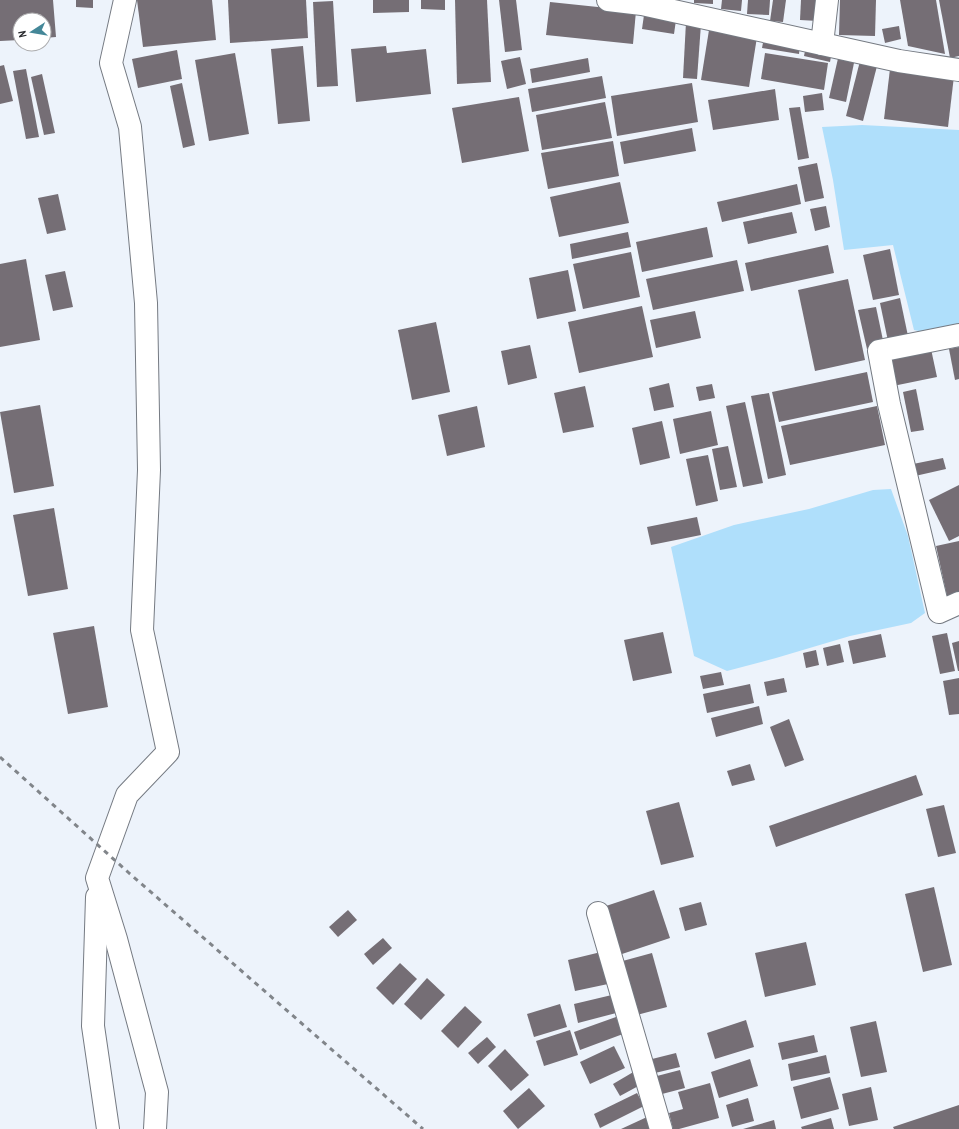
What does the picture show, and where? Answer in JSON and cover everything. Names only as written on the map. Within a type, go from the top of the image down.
[{"type":"street","points":[[108,1129],[93,1026],[97,878],[127,794],[168,752],[142,630],[149,470],[146,303],[130,128],[111,63],[125,0]]},
{"type":"street","points":[[608,0],[642,4],[899,61],[959,70]]},
{"type":"street","points":[[822,44],[827,0]]},
{"type":"street","points":[[959,335],[879,351],[889,404],[939,612],[959,604]]},
{"type":"street","points":[[97,878],[116,939],[157,1092],[155,1129]]},
{"type":"street","points":[[598,913],[661,1129]]},
{"type":"water","points":[[862,125],[959,130],[959,324],[931,332],[914,330],[893,245],[844,250],[833,180],[822,127]]},
{"type":"water","points":[[891,489],[908,536],[925,613],[911,623],[850,636],[727,671],[694,656],[671,547],[734,525],[809,509],[873,490]]},
{"type":"building","points":[[0,0],[53,0],[56,37],[52,37],[52,12],[12,12],[12,40],[0,41]]},
{"type":"building","points":[[76,0],[93,0],[93,8],[76,7]]},
{"type":"building","points":[[137,0],[212,0],[216,40],[143,47]]},
{"type":"building","points":[[228,0],[306,0],[308,38],[230,43]]},
{"type":"building","points":[[373,0],[409,0],[409,12],[373,13]]},
{"type":"building","points":[[421,0],[445,0],[445,10],[421,9]]},
{"type":"building","points":[[455,0],[487,0],[491,82],[457,84]]},
{"type":"building","points":[[499,0],[516,0],[522,50],[505,52]]},
{"type":"building","points":[[694,0],[713,0],[713,4],[694,3]]},
{"type":"building","points":[[722,0],[742,0],[741,11],[721,9]]},
{"type":"building","points":[[748,0],[770,0],[769,15],[747,14]]},
{"type":"building","points":[[773,0],[786,0],[783,22],[770,21]]},
{"type":"building","points":[[801,0],[818,0],[818,21],[800,20]]},
{"type":"building","points":[[840,0],[876,0],[875,36],[839,35]]},
{"type":"building","points":[[900,0],[936,0],[945,54],[908,46]]},
{"type":"building","points":[[939,0],[959,0],[959,56],[950,58]]},
{"type":"building","points":[[333,1],[338,86],[317,87],[313,2]]},
{"type":"building","points":[[550,2],[636,11],[633,44],[546,35]]},
{"type":"building","points":[[644,15],[676,20],[674,34],[642,29]]},
{"type":"building","points":[[686,22],[701,24],[697,79],[683,78]]},
{"type":"building","points":[[899,26],[901,39],[885,43],[882,29]]},
{"type":"building","points":[[709,30],[757,37],[749,87],[701,80]]},
{"type":"building","points":[[764,37],[800,44],[799,54],[762,48]]},
{"type":"building","points":[[303,46],[310,121],[278,124],[271,49]]},
{"type":"building","points":[[386,46],[387,53],[426,49],[431,94],[356,102],[351,49]]},
{"type":"building","points":[[806,46],[832,51],[830,62],[804,56]]},
{"type":"building","points":[[177,50],[182,79],[138,88],[132,59]]},
{"type":"building","points":[[235,53],[249,134],[209,141],[195,60]]},
{"type":"building","points":[[765,53],[828,63],[824,90],[761,79]]},
{"type":"building","points":[[839,54],[855,58],[846,102],[829,98]]},
{"type":"building","points":[[520,57],[526,84],[507,89],[501,61]]},
{"type":"building","points":[[588,58],[590,72],[532,83],[530,69]]},
{"type":"building","points":[[860,61],[877,66],[863,121],[846,116]]},
{"type":"building","points":[[4,65],[13,101],[0,104],[0,66]]},
{"type":"building","points":[[26,69],[39,137],[26,139],[13,71]]},
{"type":"building","points":[[890,69],[954,76],[948,127],[884,119]]},
{"type":"building","points":[[42,74],[55,133],[44,135],[31,77]]},
{"type":"building","points":[[602,76],[606,98],[532,112],[528,89]]},
{"type":"building","points":[[182,83],[195,145],[183,148],[170,86]]},
{"type":"building","points":[[692,83],[698,122],[617,136],[611,96]]},
{"type":"building","points":[[775,89],[779,120],[713,130],[708,100]]},
{"type":"building","points":[[822,93],[824,110],[805,112],[803,96]]},
{"type":"building","points":[[519,97],[529,151],[462,163],[452,108]]},
{"type":"building","points":[[605,102],[612,138],[542,150],[536,115]]},
{"type":"building","points":[[800,107],[809,158],[798,160],[789,108]]},
{"type":"building","points":[[692,128],[696,151],[624,164],[620,142]]},
{"type":"building","points":[[613,141],[619,176],[548,189],[541,153]]},
{"type":"building","points":[[817,163],[824,198],[805,202],[798,167]]},
{"type":"building","points":[[620,182],[629,223],[559,237],[550,197]]},
{"type":"building","points":[[797,184],[801,204],[722,222],[717,202]]},
{"type":"building","points":[[58,194],[66,230],[47,234],[38,198]]},
{"type":"building","points":[[826,206],[830,227],[815,231],[810,209]]},
{"type":"building","points":[[792,212],[797,233],[748,244],[743,222]]},
{"type":"building","points":[[707,227],[713,257],[642,272],[636,242]]},
{"type":"building","points":[[628,232],[631,247],[572,259],[570,244]]},
{"type":"building","points":[[828,245],[834,273],[751,291],[745,263]]},
{"type":"building","points":[[890,249],[899,295],[873,300],[863,255]]},
{"type":"building","points":[[631,252],[640,297],[583,309],[573,264]]},
{"type":"building","points":[[26,259],[40,340],[0,347],[0,264]]},
{"type":"building","points":[[737,260],[744,291],[653,310],[646,279]]},
{"type":"building","points":[[568,270],[576,311],[537,319],[529,278]]},
{"type":"building","points":[[65,271],[73,307],[53,311],[45,275]]},
{"type":"building","points":[[848,279],[865,360],[815,371],[798,290]]},
{"type":"building","points":[[900,298],[908,336],[888,341],[880,303]]},
{"type":"building","points":[[642,306],[653,357],[579,373],[568,322]]},
{"type":"building","points":[[876,307],[884,345],[867,349],[858,310]]},
{"type":"building","points":[[695,311],[701,338],[656,348],[650,320]]},
{"type":"building","points":[[436,322],[450,392],[412,400],[398,330]]},
{"type":"building","points":[[530,345],[537,378],[508,385],[501,351]]},
{"type":"building","points":[[959,347],[959,379],[955,380],[949,349]]},
{"type":"building","points":[[931,349],[937,377],[893,386],[887,358]]},
{"type":"building","points":[[867,372],[873,402],[779,422],[772,392]]},
{"type":"building","points":[[669,383],[674,407],[654,411],[649,388]]},
{"type":"building","points":[[712,384],[715,398],[699,401],[696,387]]},
{"type":"building","points":[[585,386],[594,427],[563,433],[554,393]]},
{"type":"building","points":[[916,389],[924,430],[911,432],[903,392]]},
{"type":"building","points":[[769,393],[786,475],[768,479],[751,396]]},
{"type":"building","points":[[745,402],[763,483],[743,487],[726,406]]},
{"type":"building","points":[[40,405],[54,486],[14,493],[0,412]]},
{"type":"building","points":[[477,406],[485,447],[447,456],[438,415]]},
{"type":"building","points":[[877,406],[885,445],[790,465],[781,426]]},
{"type":"building","points":[[711,411],[718,445],[680,454],[673,419]]},
{"type":"building","points":[[662,421],[670,458],[640,465],[632,428]]},
{"type":"building","points":[[728,446],[737,487],[720,490],[712,449]]},
{"type":"building","points":[[708,455],[718,501],[696,506],[686,459]]},
{"type":"building","points":[[943,458],[946,469],[915,476],[913,464]]},
{"type":"building","points":[[959,485],[959,536],[949,541],[929,500]]},
{"type":"building","points":[[54,508],[68,589],[28,596],[13,515]]},
{"type":"building","points":[[697,517],[701,535],[651,545],[647,527]]},
{"type":"building","points":[[959,541],[959,593],[947,596],[936,546]]},
{"type":"building","points":[[94,626],[108,707],[68,714],[53,633]]},
{"type":"building","points":[[663,632],[672,673],[633,681],[624,640]]},
{"type":"building","points":[[947,633],[955,671],[940,674],[932,636]]},
{"type":"building","points":[[881,634],[886,657],[853,664],[848,641]]},
{"type":"building","points":[[959,641],[959,671],[958,671],[952,643]]},
{"type":"building","points":[[840,644],[844,662],[827,666],[823,648]]},
{"type":"building","points":[[816,650],[819,665],[806,668],[803,653]]},
{"type":"building","points":[[721,672],[724,685],[703,689],[700,676]]},
{"type":"building","points":[[784,678],[787,692],[767,696],[764,682]]},
{"type":"building","points":[[959,678],[959,714],[949,715],[943,681]]},
{"type":"building","points":[[750,684],[754,703],[707,713],[703,694]]},
{"type":"building","points":[[759,706],[763,724],[716,737],[711,718]]},
{"type":"building","points":[[789,719],[804,760],[785,767],[770,727]]},
{"type":"building","points":[[750,764],[755,780],[732,786],[727,771]]},
{"type":"building","points":[[916,775],[923,795],[776,847],[769,826]]},
{"type":"building","points":[[679,802],[694,857],[661,865],[646,811]]},
{"type":"building","points":[[944,805],[956,853],[938,857],[926,809]]},
{"type":"building","points":[[934,887],[952,965],[923,972],[905,894]]},
{"type":"building","points":[[654,890],[670,938],[616,956],[600,908]]},
{"type":"building","points":[[701,902],[707,925],[685,931],[679,908]]},
{"type":"building","points":[[348,910],[357,920],[338,937],[329,927]]},
{"type":"building","points":[[383,938],[392,948],[373,965],[364,954]]},
{"type":"building","points":[[806,942],[816,985],[765,997],[755,953]]},
{"type":"building","points":[[601,952],[608,984],[575,991],[568,960]]},
{"type":"building","points":[[652,953],[667,1007],[633,1016],[619,962]]},
{"type":"building","points":[[400,963],[417,979],[393,1005],[376,988]]},
{"type":"building","points":[[427,978],[445,995],[421,1020],[404,1004]]},
{"type":"building","points":[[616,994],[620,1012],[578,1023],[574,1004]]},
{"type":"building","points":[[560,1004],[567,1027],[534,1037],[527,1014]]},
{"type":"building","points":[[465,1006],[482,1022],[458,1048],[441,1031]]},
{"type":"building","points":[[616,1017],[623,1034],[580,1050],[574,1032]]},
{"type":"building","points":[[746,1020],[754,1047],[715,1059],[707,1033]]},
{"type":"building","points":[[876,1021],[887,1072],[861,1077],[850,1027]]},
{"type":"building","points":[[570,1030],[578,1055],[544,1066],[536,1041]]},
{"type":"building","points":[[814,1035],[818,1052],[782,1060],[778,1043]]},
{"type":"building","points":[[487,1037],[496,1047],[478,1064],[468,1053]]},
{"type":"building","points":[[614,1046],[625,1068],[590,1084],[580,1062]]},
{"type":"building","points":[[505,1049],[529,1075],[511,1091],[488,1066]]},
{"type":"building","points":[[676,1053],[680,1067],[655,1073],[652,1059]]},
{"type":"building","points":[[826,1055],[830,1073],[791,1081],[788,1064]]},
{"type":"building","points":[[750,1059],[758,1086],[719,1098],[711,1072]]},
{"type":"building","points":[[680,1070],[685,1088],[662,1094],[657,1076]]},
{"type":"building","points":[[635,1071],[642,1084],[620,1096],[613,1084]]},
{"type":"building","points":[[830,1077],[839,1109],[801,1119],[793,1087]]},
{"type":"building","points":[[710,1083],[719,1118],[679,1129],[673,1129],[669,1113],[683,1109],[678,1092]]},
{"type":"building","points":[[871,1087],[878,1120],[849,1126],[842,1094]]},
{"type":"building","points":[[529,1088],[545,1106],[518,1129],[503,1111]]},
{"type":"building","points":[[637,1093],[644,1106],[600,1128],[594,1114]]},
{"type":"building","points":[[748,1098],[754,1121],[732,1127],[726,1105]]},
{"type":"building","points":[[959,1105],[959,1129],[894,1129],[893,1127]]},
{"type":"building","points":[[647,1117],[653,1129],[621,1129]]},
{"type":"building","points":[[831,1118],[834,1129],[802,1129],[801,1127]]},
{"type":"building","points":[[774,1120],[776,1129],[743,1129]]},
{"type":"railway","points":[[0,757],[129,873],[423,1129]]}]
